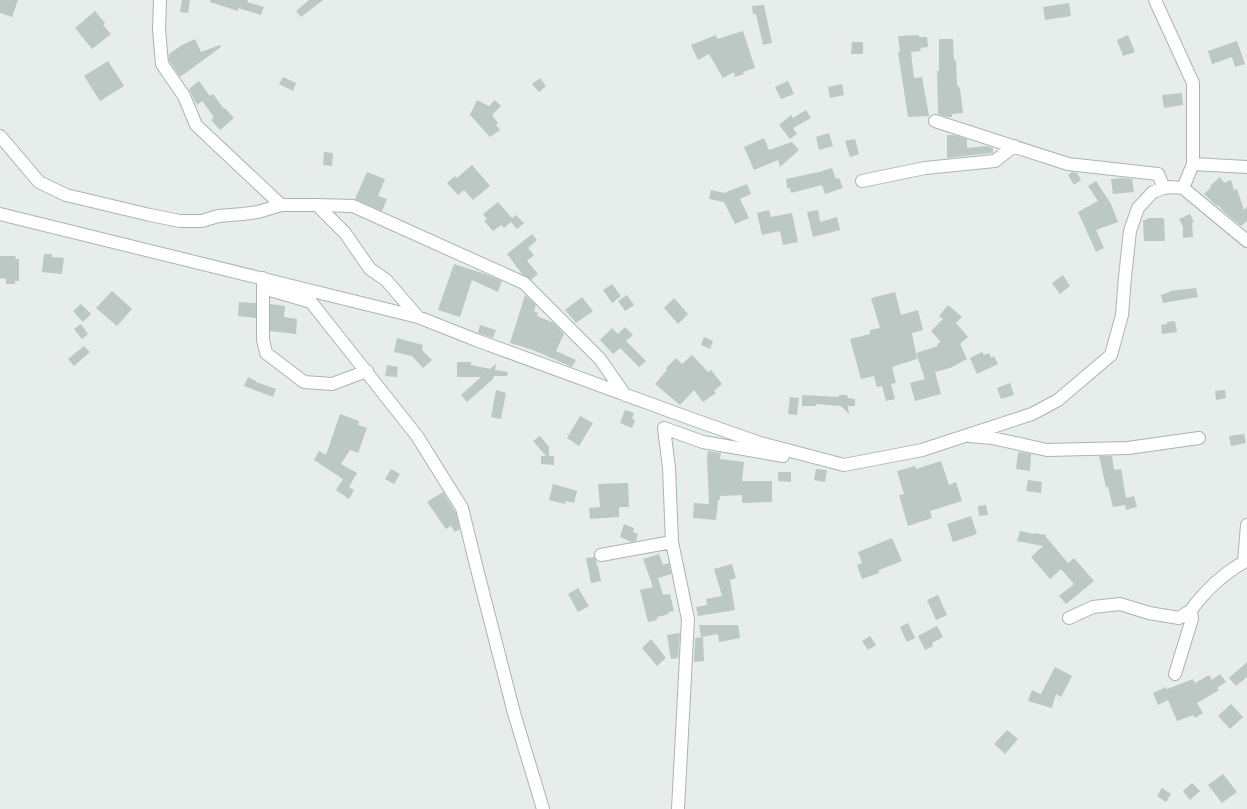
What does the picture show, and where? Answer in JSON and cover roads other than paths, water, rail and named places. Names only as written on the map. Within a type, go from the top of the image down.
[{"type":"street","points":[[160,0],[162,64],[184,96],[196,125],[281,205]]},
{"type":"street","points":[[1155,0],[1193,84],[1193,164],[1183,188]]},
{"type":"street","points":[[935,121],[996,142],[1014,146],[1068,164],[1158,174],[1164,188]]},
{"type":"street","points":[[0,136],[39,182],[66,195],[107,206],[180,221],[202,221],[218,216],[258,212],[281,205],[353,206],[524,283],[600,359],[625,395]]},
{"type":"street","points":[[862,181],[925,168],[995,161],[1014,146]]},
{"type":"street","points":[[1193,164],[1247,167]]},
{"type":"street","points":[[0,214],[263,283],[418,317],[625,395],[760,443],[844,465],[922,450],[1032,414],[1058,400],[1111,355],[1122,315],[1130,231],[1138,208],[1153,192],[1170,187],[1183,188],[1247,241]]},
{"type":"street","points":[[317,205],[345,233],[370,269],[386,280],[418,317]]},
{"type":"street","points":[[263,283],[311,302],[418,436],[462,508],[514,713],[543,809]]},
{"type":"street","points":[[263,283],[263,340],[266,353],[304,382],[332,384],[367,371]]},
{"type":"street","points":[[678,809],[688,619],[672,542],[669,468],[664,428],[703,442],[793,458],[818,458]]},
{"type":"street","points":[[964,436],[992,438],[1048,450],[1128,448],[1198,438]]},
{"type":"street","points":[[1069,618],[1094,607],[1120,604],[1149,613],[1178,618],[1191,610],[1201,595],[1233,568],[1244,562],[1247,525]]},
{"type":"street","points":[[601,555],[672,542]]},
{"type":"street","points":[[1175,674],[1192,619],[1191,610]]}]
